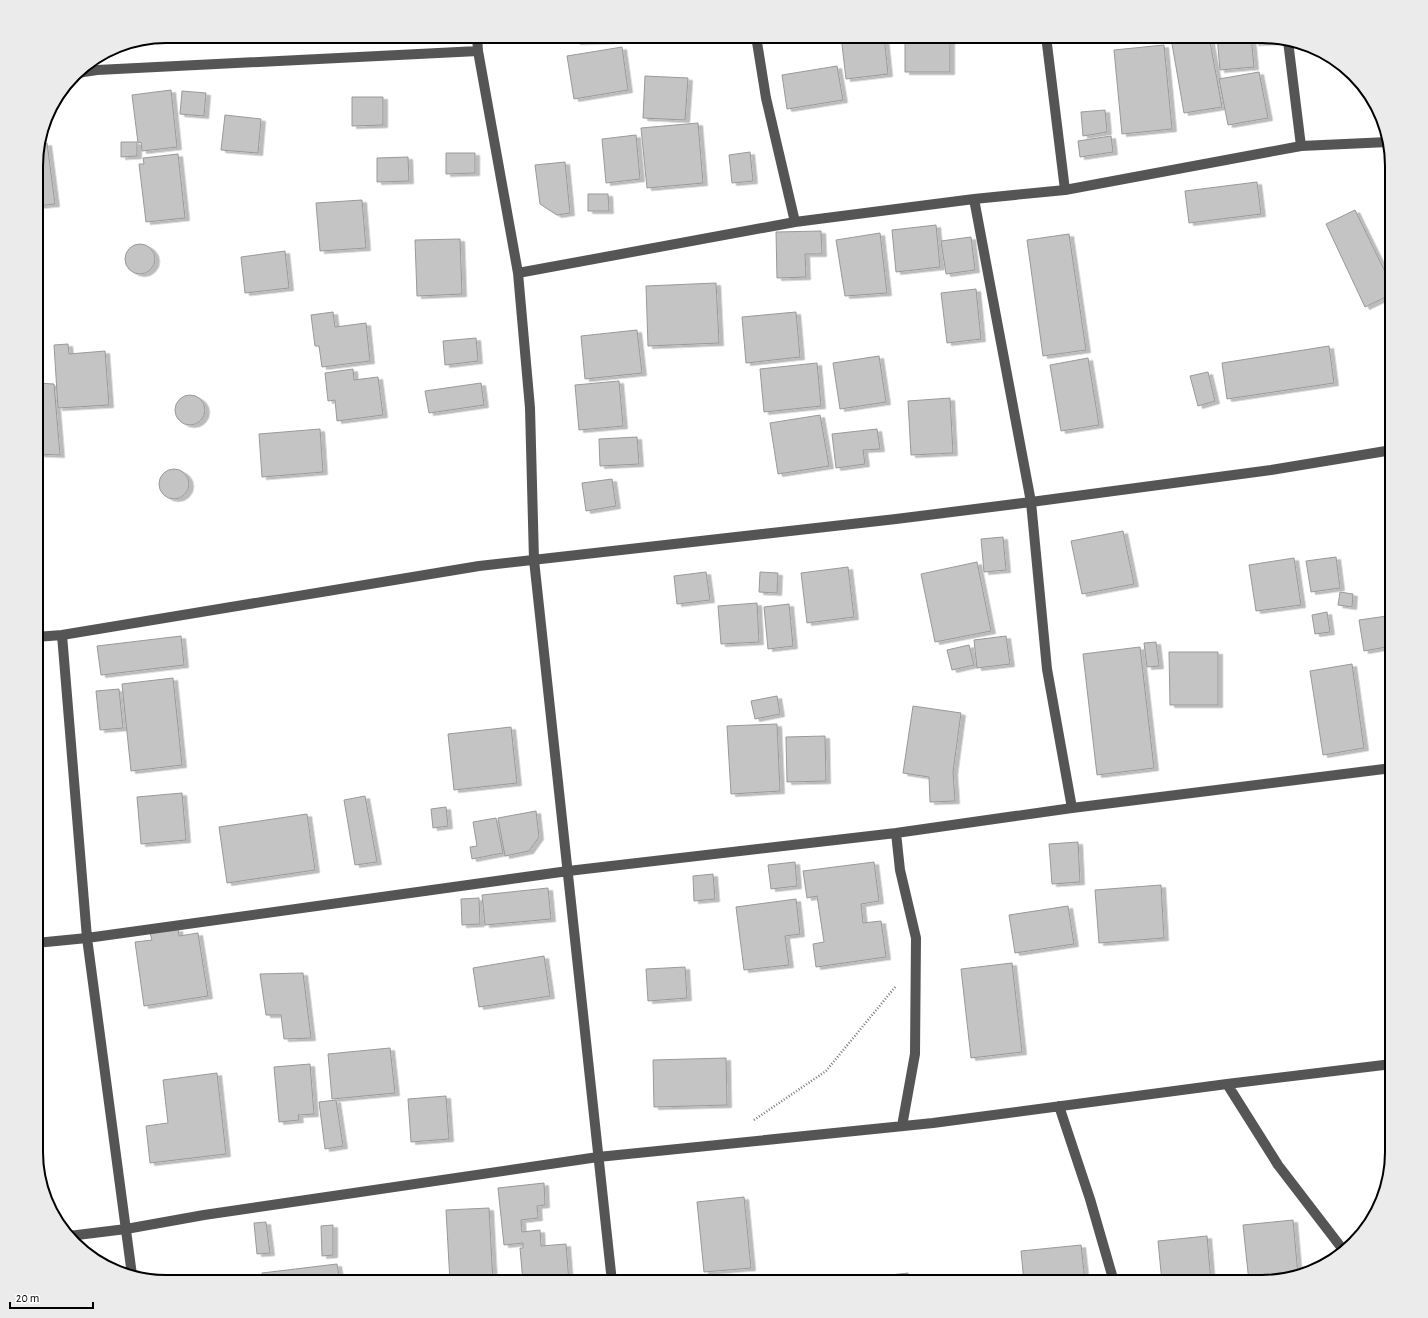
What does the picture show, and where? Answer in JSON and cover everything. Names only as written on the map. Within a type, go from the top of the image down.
[{"type":"street","points":[[477,43],[518,273],[530,408],[534,560],[611,1275]]},
{"type":"street","points":[[757,43],[766,98],[795,222]]},
{"type":"street","points":[[1047,43],[1065,190]]},
{"type":"street","points":[[1289,46],[1301,146]]},
{"type":"street","points":[[89,71],[478,51]]},
{"type":"street","points":[[518,273],[795,222],[974,199],[1065,190],[1301,146],[1383,142]]},
{"type":"street","points":[[974,199],[1031,502],[1047,670],[1072,808]]},
{"type":"street","points":[[43,637],[479,566],[1031,502],[1271,470],[1385,451]]},
{"type":"street","points":[[62,635],[88,938],[131,1269]]},
{"type":"street","points":[[43,942],[88,938],[568,871],[896,833],[1072,808],[1385,769]]},
{"type":"street","points":[[896,833],[900,870],[916,938],[915,1054],[902,1126]]},
{"type":"street","points":[[76,1235],[126,1230],[204,1215],[598,1157],[902,1126],[1385,1065]]},
{"type":"street","points":[[1227,1084],[1278,1165],[1340,1246]]},
{"type":"street","points":[[1059,1106],[1090,1199],[1112,1275]]},
{"type":"path","points":[[750,1123],[826,1071],[916,963]]},
{"type":"building","points":[[842,43],[885,43],[888,74],[846,79]]},
{"type":"building","points":[[905,43],[950,43],[950,72],[905,72]]},
{"type":"building","points":[[1172,43],[1210,43],[1222,107],[1184,113]]},
{"type":"building","points":[[1218,43],[1252,43],[1254,67],[1220,70]]},
{"type":"building","points":[[1164,45],[1172,129],[1122,134],[1114,50]]},
{"type":"building","points":[[622,47],[628,90],[574,99],[567,56]]},
{"type":"building","points":[[837,66],[843,100],[787,109],[782,75]]},
{"type":"building","points":[[1259,72],[1268,118],[1228,125],[1219,79]]},
{"type":"building","points":[[645,76],[688,78],[685,120],[643,118]]},
{"type":"building","points":[[171,90],[177,147],[142,151],[141,142],[138,143],[132,95]]},
{"type":"building","points":[[182,91],[206,93],[204,116],[180,114]]},
{"type":"building","points":[[352,97],[383,97],[383,125],[352,126]]},
{"type":"building","points":[[1105,110],[1107,132],[1083,136],[1081,112]]},
{"type":"building","points":[[225,115],[261,119],[258,153],[221,150]]},
{"type":"building","points":[[698,123],[703,183],[647,188],[641,128]]},
{"type":"building","points":[[636,135],[640,179],[606,183],[602,139]]},
{"type":"building","points":[[1111,136],[1113,152],[1080,157],[1078,141]]},
{"type":"building","points":[[121,142],[137,142],[137,156],[121,157]]},
{"type":"building","points":[[45,143],[47,143],[55,204],[43,205],[43,158]]},
{"type":"building","points":[[750,152],[753,181],[732,183],[729,155]]},
{"type":"building","points":[[446,153],[475,153],[475,173],[446,174]]},
{"type":"building","points":[[178,154],[185,218],[146,222],[139,164],[144,164],[143,158]]},
{"type":"building","points":[[408,157],[409,181],[377,182],[377,158]]},
{"type":"building","points":[[565,162],[570,213],[557,215],[540,204],[535,165]]},
{"type":"building","points":[[1257,182],[1261,214],[1189,223],[1185,191]]},
{"type":"building","points":[[588,194],[608,194],[609,211],[588,211]]},
{"type":"building","points":[[362,200],[366,248],[320,251],[316,203]]},
{"type":"building","points":[[1355,210],[1385,272],[1385,297],[1365,307],[1326,224]]},
{"type":"building","points":[[936,225],[940,267],[896,272],[892,230]]},
{"type":"building","points":[[821,231],[822,254],[805,254],[806,277],[777,278],[776,232]]},
{"type":"building","points":[[880,233],[887,293],[845,296],[836,240]]},
{"type":"building","points":[[1069,234],[1086,350],[1043,356],[1027,240]]},
{"type":"building","points":[[971,237],[975,270],[946,274],[941,241]]},
{"type":"building","points":[[460,239],[462,294],[417,296],[415,240]]},
{"type":"building","points":[[140,244],[151,248],[155,259],[151,270],[140,274],[129,270],[125,259],[129,248]]},
{"type":"building","points":[[285,251],[289,288],[245,293],[241,257]]},
{"type":"building","points":[[716,283],[719,343],[648,346],[646,286]]},
{"type":"building","points":[[976,289],[981,339],[947,343],[941,293]]},
{"type":"building","points":[[333,312],[335,327],[366,323],[370,361],[322,367],[319,346],[315,346],[311,315]]},
{"type":"building","points":[[796,312],[800,357],[746,363],[742,317]]},
{"type":"building","points":[[637,330],[642,373],[585,379],[581,336]]},
{"type":"building","points":[[476,338],[478,361],[445,365],[443,341]]},
{"type":"building","points":[[68,344],[69,354],[105,351],[109,405],[58,408],[54,345]]},
{"type":"building","points":[[1329,346],[1334,383],[1227,399],[1222,363]]},
{"type":"building","points":[[879,356],[886,402],[840,409],[833,363]]},
{"type":"building","points":[[1088,358],[1099,425],[1061,431],[1050,365]]},
{"type":"building","points":[[817,363],[821,406],[764,412],[760,369]]},
{"type":"building","points":[[353,369],[354,380],[378,377],[383,415],[337,421],[335,400],[328,401],[325,373]]},
{"type":"building","points":[[1208,372],[1215,401],[1198,406],[1190,376]]},
{"type":"building","points":[[619,381],[623,426],[579,430],[575,385]]},
{"type":"building","points":[[43,383],[54,384],[60,455],[43,454]]},
{"type":"building","points":[[481,383],[484,405],[429,413],[425,391]]},
{"type":"building","points":[[190,395],[201,399],[205,410],[201,421],[190,425],[179,421],[175,410],[179,399]]},
{"type":"building","points":[[950,398],[953,453],[911,455],[908,401]]},
{"type":"building","points":[[820,415],[829,466],[778,474],[770,423]]},
{"type":"building","points":[[320,429],[323,472],[262,477],[259,434]]},
{"type":"building","points":[[877,429],[880,449],[863,450],[865,464],[836,468],[832,434]]},
{"type":"building","points":[[637,437],[639,464],[600,466],[599,439]]},
{"type":"building","points":[[174,469],[185,473],[189,484],[185,495],[174,499],[163,495],[159,484],[163,473]]},
{"type":"building","points":[[612,479],[616,506],[586,511],[582,483]]},
{"type":"building","points":[[1123,531],[1134,584],[1082,594],[1071,541]]},
{"type":"building","points":[[1003,537],[1006,570],[984,572],[981,539]]},
{"type":"building","points":[[1336,557],[1340,588],[1311,592],[1306,561]]},
{"type":"building","points":[[1294,558],[1301,605],[1256,611],[1249,565]]},
{"type":"building","points":[[977,562],[991,631],[935,642],[921,574]]},
{"type":"building","points":[[848,567],[854,617],[807,623],[801,573]]},
{"type":"building","points":[[706,572],[710,600],[677,604],[674,576]]},
{"type":"building","points":[[760,572],[778,573],[777,593],[759,592]]},
{"type":"building","points":[[1340,592],[1353,594],[1352,607],[1338,605]]},
{"type":"building","points":[[757,603],[759,642],[721,644],[718,606]]},
{"type":"building","points":[[789,604],[793,646],[768,649],[764,607]]},
{"type":"building","points":[[1327,612],[1330,632],[1315,634],[1312,615]]},
{"type":"building","points":[[1385,616],[1385,647],[1364,651],[1359,620]]},
{"type":"building","points":[[181,636],[184,665],[101,675],[97,646]]},
{"type":"building","points":[[1006,636],[1010,664],[977,668],[974,640]]},
{"type":"building","points":[[1156,642],[1159,666],[1147,667],[1144,643]]},
{"type":"building","points":[[969,645],[974,665],[952,670],[947,650]]},
{"type":"building","points":[[1140,647],[1154,768],[1097,775],[1083,654]]},
{"type":"building","points":[[1169,652],[1218,652],[1218,705],[1170,705]]},
{"type":"building","points":[[1352,664],[1364,748],[1323,755],[1310,671]]},
{"type":"building","points":[[173,678],[182,765],[131,771],[122,684]]},
{"type":"building","points":[[119,689],[123,728],[100,730],[96,691]]},
{"type":"building","points":[[777,696],[780,714],[755,719],[751,701]]},
{"type":"building","points":[[913,706],[961,713],[953,772],[955,801],[930,802],[929,777],[903,773]]},
{"type":"building","points":[[777,724],[780,791],[731,794],[727,726]]},
{"type":"building","points":[[511,727],[517,783],[454,790],[448,734]]},
{"type":"building","points":[[825,736],[826,781],[787,782],[786,737]]},
{"type":"building","points":[[182,793],[186,840],[141,844],[137,797]]},
{"type":"building","points":[[365,796],[377,862],[355,865],[344,800]]},
{"type":"building","points":[[446,807],[448,826],[433,828],[431,809]]},
{"type":"building","points":[[536,811],[539,837],[529,851],[505,856],[498,818]]},
{"type":"building","points":[[307,814],[315,870],[227,883],[219,827]]},
{"type":"building","points":[[496,818],[503,853],[472,859],[470,847],[477,846],[473,822]]},
{"type":"building","points":[[1078,842],[1080,882],[1052,884],[1049,844]]},
{"type":"building","points":[[795,862],[797,886],[771,889],[768,865]]},
{"type":"building","points":[[874,862],[879,901],[861,904],[863,923],[881,921],[886,957],[816,967],[813,944],[824,942],[817,896],[807,898],[803,871]]},
{"type":"building","points":[[713,874],[715,899],[694,901],[693,876]]},
{"type":"building","points":[[1161,885],[1164,938],[1099,943],[1095,890]]},
{"type":"building","points":[[548,888],[551,919],[485,925],[482,895]]},
{"type":"building","points":[[479,898],[480,924],[462,925],[461,899]]},
{"type":"building","points":[[796,899],[800,934],[785,936],[789,965],[744,970],[736,907]]},
{"type":"building","points":[[1068,906],[1074,944],[1015,953],[1009,915]]},
{"type":"building","points":[[178,929],[179,936],[198,933],[208,996],[144,1006],[135,942],[152,940],[150,933]]},
{"type":"building","points":[[544,956],[550,996],[479,1007],[473,968]]},
{"type":"building","points":[[1012,963],[1022,1052],[971,1058],[961,969]]},
{"type":"building","points":[[685,967],[687,998],[648,1001],[646,969]]},
{"type":"building","points":[[303,973],[311,1038],[284,1039],[281,1015],[266,1015],[260,974]]},
{"type":"building","points":[[390,1048],[395,1093],[332,1099],[328,1054]]},
{"type":"building","points":[[726,1058],[727,1105],[654,1107],[653,1060]]},
{"type":"building","points":[[310,1064],[314,1114],[298,1115],[299,1120],[279,1122],[274,1067]]},
{"type":"building","points":[[217,1073],[226,1154],[150,1163],[146,1126],[168,1123],[163,1080]]},
{"type":"building","points":[[446,1096],[449,1139],[411,1142],[408,1099]]},
{"type":"building","points":[[336,1100],[343,1146],[325,1149],[319,1102]]},
{"type":"building","points":[[544,1183],[545,1205],[537,1206],[538,1218],[521,1220],[522,1232],[540,1230],[541,1246],[566,1244],[568,1275],[522,1275],[520,1248],[523,1248],[523,1243],[504,1245],[498,1188]]},
{"type":"building","points":[[744,1197],[751,1268],[704,1272],[697,1202]]},
{"type":"building","points":[[489,1208],[493,1275],[450,1275],[446,1210]]},
{"type":"building","points":[[1293,1220],[1297,1269],[1278,1274],[1248,1275],[1243,1225]]},
{"type":"building","points":[[266,1222],[270,1253],[257,1254],[254,1223]]},
{"type":"building","points":[[333,1225],[333,1255],[322,1256],[321,1226]]},
{"type":"building","points":[[1207,1236],[1210,1275],[1161,1275],[1158,1241]]},
{"type":"building","points":[[1081,1245],[1084,1275],[1023,1275],[1021,1251]]},
{"type":"building","points":[[337,1264],[339,1275],[262,1275],[262,1273]]},
{"type":"building","points":[[908,1273],[908,1275],[890,1275]]}]
